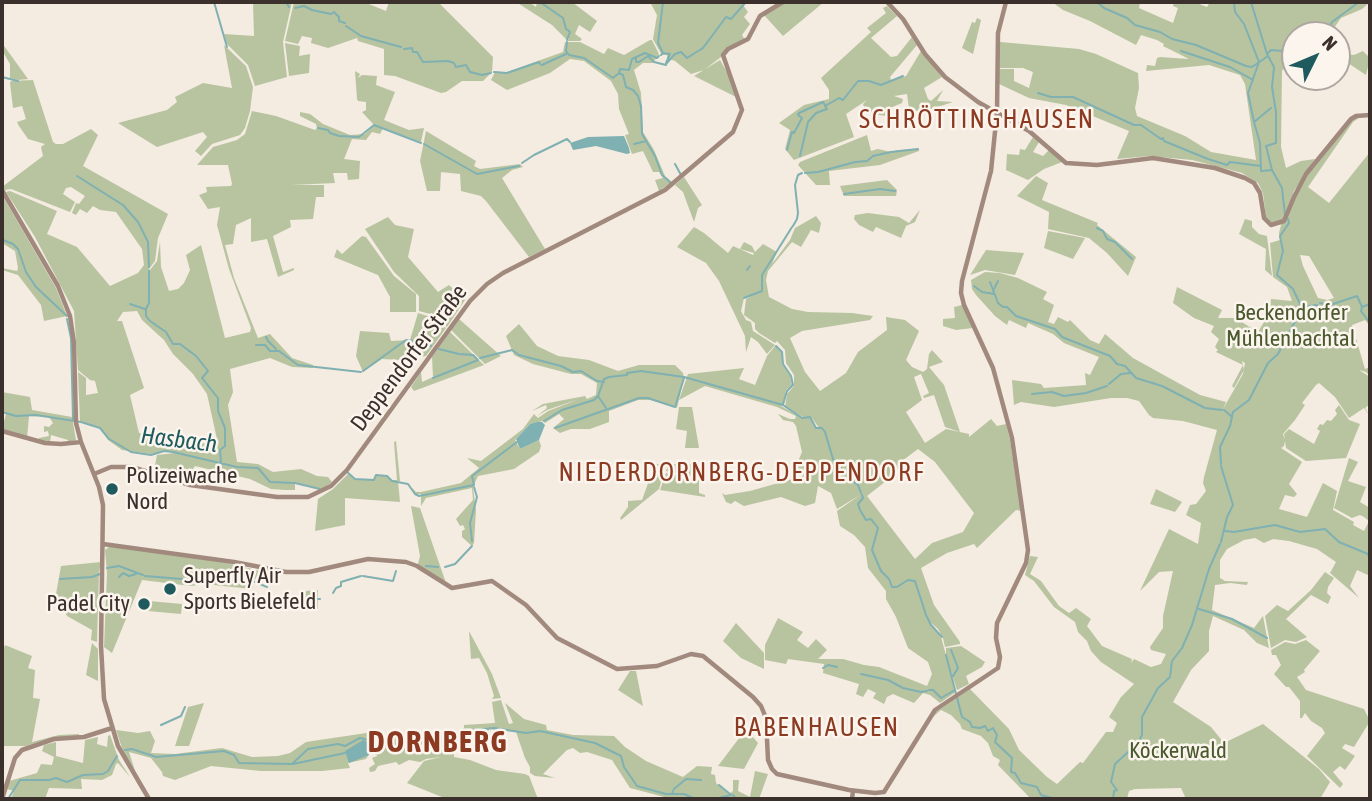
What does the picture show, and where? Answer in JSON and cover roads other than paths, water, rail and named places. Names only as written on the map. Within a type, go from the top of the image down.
[{"type":"main road","name":"Deppendorfer Straße","points":[[94,474],[113,467],[132,467],[190,485],[289,498],[316,494],[331,486],[346,471],[463,310],[487,284],[518,265],[665,190],[734,131],[741,110],[723,55],[728,48],[748,39],[760,16],[783,2]]},
{"type":"main road","points":[[887,2],[903,19],[925,54],[945,77],[967,95],[1029,131],[1060,158],[1071,164],[1153,158],[1206,165],[1245,177],[1259,190],[1263,217],[1268,224],[1274,226],[1284,221],[1306,174],[1350,119],[1359,115],[1370,115]]},
{"type":"main road","points":[[103,544],[286,572],[309,572],[363,560],[406,562],[452,588],[492,581],[526,605],[554,635],[613,668],[621,670],[654,666],[693,654],[704,656],[761,706],[766,717],[768,760],[773,771],[787,777],[853,791],[885,791],[931,715],[998,668],[1000,657],[996,638],[997,623],[1021,579],[1027,556],[1012,438],[993,368],[961,293],[963,275],[990,174],[997,112],[998,41],[1006,2]]},
{"type":"main road","points":[[2,190],[32,239],[68,309],[74,343],[76,421],[80,442],[94,474],[103,505],[103,694],[111,728],[127,764],[149,799]]},
{"type":"main road","points":[[2,431],[45,443],[80,442]]},
{"type":"main road","points":[[2,799],[15,758],[26,748],[60,738],[85,737],[111,728]]},
{"type":"main road","points":[[852,799],[853,791]]},
{"type":"water","points":[[624,136],[630,153],[627,154],[596,146],[573,150],[570,143],[588,137]]},
{"type":"water","points":[[537,422],[545,425],[539,440],[520,449],[516,439],[530,424]]},
{"type":"water","points":[[363,740],[370,743],[369,755],[349,763],[345,751]]},
{"type":"waterway","points":[[214,2],[227,47]]},
{"type":"waterway","points":[[286,2],[289,7]]},
{"type":"waterway","points":[[540,2],[563,18],[566,29],[570,32],[567,40]]},
{"type":"waterway","points":[[661,55],[663,53],[658,43],[663,2]]},
{"type":"waterway","points":[[666,64],[675,54],[681,52],[687,58],[703,48],[726,17],[731,19],[746,2]]},
{"type":"waterway","points":[[1097,2],[1135,25],[1196,45],[1246,66],[1252,67],[1268,56]]},
{"type":"waterway","points":[[1234,2],[1235,12],[1244,24],[1259,62],[1248,93],[1254,122]]},
{"type":"waterway","points":[[1251,2],[1267,54],[1274,67],[1272,87],[1276,112],[1276,143],[1266,146],[1272,170],[1282,188],[1285,215]]},
{"type":"waterway","points":[[1333,21],[1359,2]]},
{"type":"waterway","points":[[295,8],[304,6],[331,14],[334,12],[339,21],[345,23]]},
{"type":"waterway","points":[[346,26],[361,36],[401,47]]},
{"type":"waterway","points":[[567,42],[566,51],[569,55],[584,58],[613,78],[619,73]]},
{"type":"waterway","points":[[404,49],[412,48],[423,62],[448,61],[456,67],[466,65],[470,72],[482,75],[491,73]]},
{"type":"waterway","points":[[1268,53],[1271,50],[1281,51]]},
{"type":"waterway","points":[[1181,51],[1230,67],[1253,80]]},
{"type":"waterway","points":[[659,56],[657,58],[645,53],[632,59],[629,70],[620,69],[619,73],[623,75],[626,87],[638,96],[642,134],[662,175],[671,183]]},
{"type":"waterway","points":[[663,53],[670,54],[666,63]]},
{"type":"waterway","points":[[542,65],[566,54]]},
{"type":"waterway","points":[[636,58],[636,62],[639,62],[648,56],[654,62],[666,65]]},
{"type":"waterway","points":[[494,72],[507,73],[539,62],[540,64]]},
{"type":"waterway","points":[[800,156],[808,122],[816,113],[827,109],[825,106],[839,98],[843,100],[858,81],[881,85],[903,76]]},
{"type":"waterway","points":[[2,77],[18,81]]},
{"type":"waterway","points":[[1038,93],[1051,97],[1073,97],[1134,125],[1141,125],[1164,141],[1208,159],[1227,165],[1230,162],[1261,166]]},
{"type":"waterway","points":[[787,150],[792,132],[794,133],[802,118],[799,113],[823,102],[825,105]]},
{"type":"waterway","points":[[1271,108],[1254,122],[1260,143],[1261,171],[1272,170]]},
{"type":"waterway","points":[[318,128],[339,136],[359,137],[374,125],[421,143]]},
{"type":"waterway","points":[[522,163],[567,139],[570,142]]},
{"type":"waterway","points":[[634,144],[646,141]]},
{"type":"waterway","points":[[424,144],[477,174],[519,166]]},
{"type":"waterway","points":[[805,173],[867,161],[873,156],[891,152],[918,149]]},
{"type":"waterway","points":[[675,164],[681,175]]},
{"type":"waterway","points":[[793,226],[798,213],[795,185],[798,175],[802,173]]},
{"type":"waterway","points":[[77,176],[123,205],[138,222],[148,242],[149,267]]},
{"type":"waterway","points":[[844,194],[880,189],[895,191]]},
{"type":"waterway","points":[[1288,219],[1289,223],[1280,236],[1283,251],[1277,275],[1293,289],[1302,308]]},
{"type":"waterway","points":[[744,298],[762,291],[762,275],[792,227]]},
{"type":"waterway","points":[[1097,228],[1132,259]]},
{"type":"waterway","points":[[2,235],[3,240],[18,249],[26,272],[36,287],[67,316]]},
{"type":"waterway","points":[[747,270],[750,266]]},
{"type":"waterway","points":[[149,271],[149,303],[146,316],[166,332],[173,344],[180,344],[196,356],[208,371],[202,378],[218,398],[218,411],[225,428],[225,446],[220,450],[221,463]]},
{"type":"waterway","points":[[993,291],[998,281]]},
{"type":"waterway","points":[[990,282],[998,303],[1016,316],[1055,329],[1062,337],[1110,356],[1136,378],[1162,386],[1205,408],[1222,410]]},
{"type":"waterway","points":[[974,286],[982,292],[994,294]]},
{"type":"waterway","points":[[1320,303],[1330,305],[1357,296],[1361,311],[1370,323]]},
{"type":"waterway","points":[[130,304],[145,309]]},
{"type":"waterway","points":[[1362,307],[1370,304]]},
{"type":"waterway","points":[[1303,307],[1317,305]]},
{"type":"waterway","points":[[1221,464],[1220,447],[1233,412],[1249,400],[1268,363],[1278,354],[1302,308]]},
{"type":"waterway","points":[[67,319],[71,338],[73,419]]},
{"type":"waterway","points":[[266,337],[276,349]]},
{"type":"waterway","points":[[363,371],[406,340],[431,346]]},
{"type":"waterway","points":[[256,345],[265,345],[270,351],[279,351],[298,365],[361,372]]},
{"type":"waterway","points":[[776,346],[782,352],[783,364],[793,385],[787,391],[783,404]]},
{"type":"waterway","points":[[439,349],[473,355],[477,359]]},
{"type":"waterway","points":[[480,358],[512,350],[519,355],[561,366],[573,372],[581,371],[597,381],[604,382]]},
{"type":"waterway","points":[[433,378],[478,360]]},
{"type":"waterway","name":"Hasbach","points":[[544,421],[562,410],[594,400],[604,379],[609,377],[641,371],[684,377],[783,405],[802,418],[810,417],[816,428],[822,428],[825,432],[833,459],[858,485],[861,493]]},
{"type":"waterway","points":[[1109,384],[1121,374],[1130,373]]},
{"type":"waterway","points":[[555,428],[639,398],[648,398],[675,407],[684,378]]},
{"type":"waterway","points":[[1032,394],[1052,392],[1064,396],[1107,386]]},
{"type":"waterway","points":[[598,396],[606,408]]},
{"type":"waterway","points":[[1224,410],[1231,416]]},
{"type":"waterway","name":"Hasbach","points":[[2,412],[16,416],[36,415],[81,422],[100,428],[109,439],[131,452],[151,455],[164,451],[173,452],[237,467],[258,468],[270,482],[295,483],[320,489]]},
{"type":"waterway","name":"Hasbach","points":[[346,471],[355,479],[374,480],[376,475],[387,476],[392,481],[408,484],[419,496],[474,485],[472,476],[517,442]]},
{"type":"waterway","points":[[1221,466],[1233,505],[1221,542]]},
{"type":"waterway","points":[[472,541],[470,523],[477,497],[474,487]]},
{"type":"waterway","points":[[862,495],[863,498],[858,504],[860,510],[866,520],[871,519],[878,528],[872,550],[881,571],[892,587],[908,580],[915,581],[926,615],[942,637]]},
{"type":"waterway","points":[[1225,531],[1275,525],[1300,532],[1325,529],[1339,542],[1368,554],[1370,561]]},
{"type":"waterway","points":[[1113,799],[1114,791],[1117,790],[1111,782],[1115,764],[1137,744],[1142,735],[1142,717],[1158,688],[1170,677],[1172,661],[1182,648],[1192,625],[1209,569],[1220,544]]},
{"type":"waterway","points":[[445,567],[455,564],[472,546]]},
{"type":"waterway","points":[[107,568],[119,566],[143,575]]},
{"type":"waterway","points":[[426,566],[438,567]]},
{"type":"waterway","points":[[363,576],[393,581],[396,571]]},
{"type":"waterway","points":[[119,577],[123,573],[129,576],[136,574]]},
{"type":"waterway","points":[[60,579],[100,574]]},
{"type":"waterway","points":[[145,576],[219,582],[226,578],[240,582],[246,577],[253,581]]},
{"type":"waterway","points":[[333,593],[341,586],[341,582],[361,576]]},
{"type":"waterway","points":[[255,582],[267,587]]},
{"type":"waterway","points":[[294,599],[320,599]]},
{"type":"waterway","points":[[1199,609],[1232,619],[1267,638]]},
{"type":"waterway","points":[[951,650],[958,668],[953,676]]},
{"type":"waterway","points":[[946,655],[962,717],[970,722],[972,727],[985,726],[988,731],[993,728],[997,735],[995,742],[1012,758],[1011,772],[1015,773],[1021,783],[1037,787],[1041,795],[1056,799]]},
{"type":"waterway","points":[[823,668],[828,665],[837,667]]},
{"type":"waterway","points":[[861,674],[888,680],[903,688],[927,691]]},
{"type":"waterway","points":[[929,690],[933,690],[941,698],[955,690]]},
{"type":"waterway","points":[[161,725],[181,716],[185,707]]},
{"type":"waterway","points":[[466,731],[494,728],[526,733],[540,731],[595,743],[621,756],[624,767],[637,786],[666,794],[672,794],[673,791]]},
{"type":"waterway","points":[[373,741],[383,745],[400,744],[402,740],[452,741],[465,731]]},
{"type":"waterway","points":[[125,750],[132,749],[156,757],[224,751],[234,755],[239,763],[292,764],[308,749],[338,744],[345,746],[360,738],[372,741]]},
{"type":"waterway","points":[[293,764],[345,753]]},
{"type":"waterway","points":[[8,799],[20,780],[56,778],[67,782],[83,775],[103,774],[108,771],[117,756]]},
{"type":"waterway","points":[[674,789],[686,779],[701,780]]},
{"type":"waterway","points":[[719,785],[730,794]]},
{"type":"waterway","points":[[673,794],[684,794],[695,799]]},
{"type":"waterway","points":[[715,799],[731,795]]},
{"type":"waterway","points":[[733,795],[736,799]]},
{"type":"place","name":"Polizeiwache Nord","points":[[112,489]]},
{"type":"place","name":"Superfly Air Sports Bielefeld","points":[[170,589]]},
{"type":"place","name":"Padel City","points":[[144,604]]},
{"type":"district","name":"SCHRÖTTINGHAUSEN","points":[[977,120]]},
{"type":"district","name":"NIEDERDORNBERG-DEPPENDORF","points":[[742,473]]},
{"type":"district","name":"BABENHAUSEN","points":[[817,728]]},
{"type":"district","name":"DORNBERG","points":[[438,743]]},
{"type":"park label","name":"Beckendorfer Mühlenbachtal","points":[[1291,326]]},
{"type":"park label","name":"Köckerwald","points":[[1178,751]]}]
